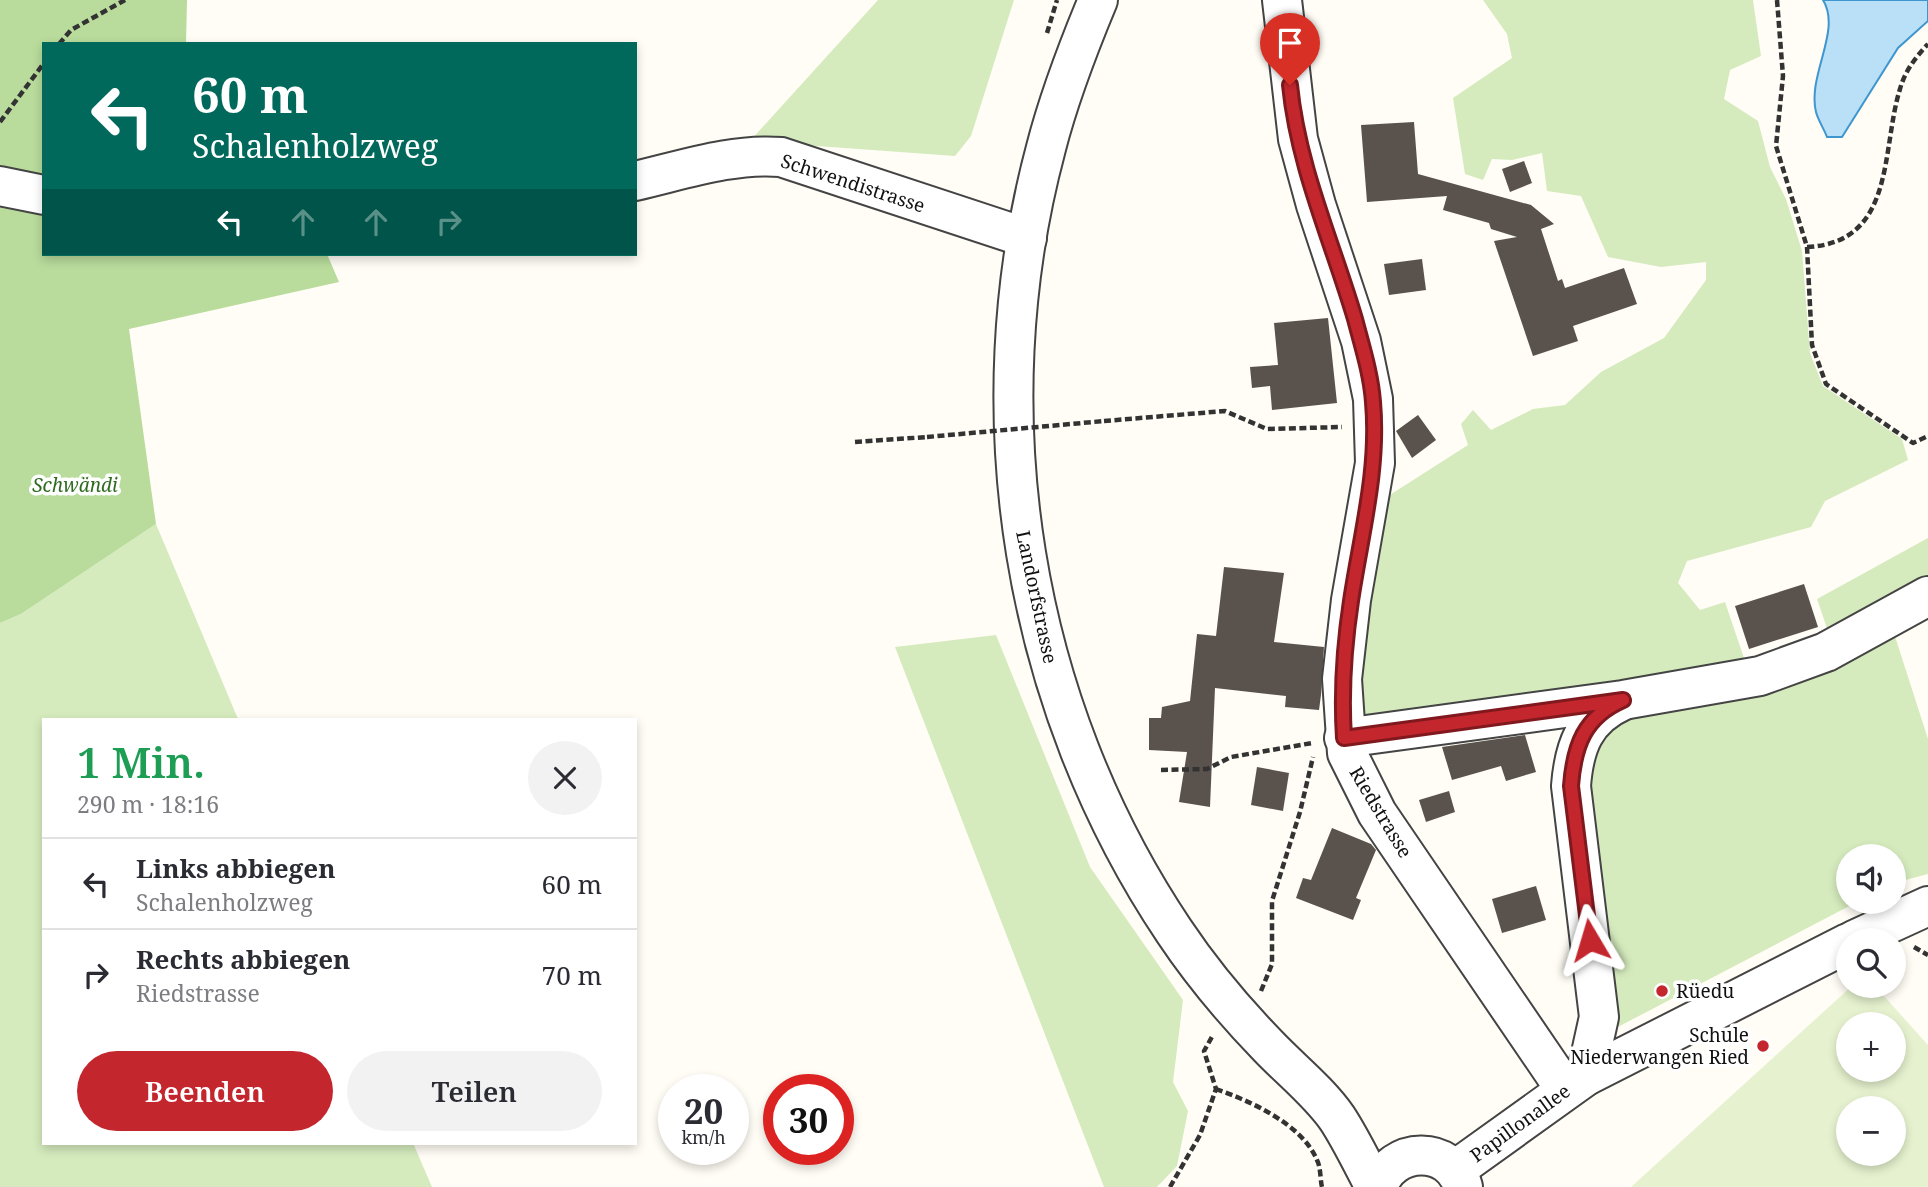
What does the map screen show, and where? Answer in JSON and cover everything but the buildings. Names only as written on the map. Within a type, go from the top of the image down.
[{"type":"street","name":"Landorfstrasse","points":[[1098,0],[1052,127],[1027,238],[1014,353],[1018,494],[1037,613],[1064,708],[1104,807],[1174,931],[1241,1019],[1336,1117],[1376,1187],[1394,1163],[1414,1155],[1429,1155],[1443,1160],[1459,1179]]},
{"type":"street","name":"Riedstrasse","points":[[1282,0],[1298,139],[1316,205],[1361,341],[1373,399],[1375,463],[1345,643],[1342,678],[1344,738],[1352,767],[1377,813],[1576,1082]]},
{"type":"street","name":"Schwendistrasse","points":[[637,181],[730,159],[758,155],[781,157],[1027,238]]},
{"type":"street","points":[[0,186],[42,195]]},
{"type":"street","points":[[1344,738],[1623,700],[1738,681],[1809,660],[1928,596]]},
{"type":"street","points":[[1576,1082],[1599,1017],[1571,786],[1573,763],[1578,743],[1590,722],[1604,709],[1623,700]]},
{"type":"street","points":[[1880,928],[1928,906]]},
{"type":"street","name":"Papillonallee","points":[[1459,1179],[1576,1082],[1836,949]]},
{"type":"street","name":"Landorfstrasse","points":[[1336,1117],[1414,1155]]},
{"type":"path","points":[[61,42],[71,30],[125,0]]},
{"type":"path","points":[[1777,0],[1783,76],[1776,146],[1807,247],[1812,345],[1826,384],[1913,443],[1928,436]]},
{"type":"path","points":[[1807,247],[1831,246],[1852,235],[1876,200],[1888,163],[1899,90],[1911,63],[1928,44]]},
{"type":"path","points":[[0,122],[42,66]]},
{"type":"path","points":[[855,442],[1225,411],[1267,429],[1374,427]]},
{"type":"path","points":[[1161,770],[1207,769],[1231,757],[1317,742],[1300,812],[1272,901],[1272,964],[1260,994]]},
{"type":"path","points":[[1170,1187],[1200,1135],[1216,1089],[1204,1051],[1213,1035]]},
{"type":"path","points":[[1216,1089],[1247,1100],[1284,1122],[1318,1160],[1322,1187]]},
{"type":"green space","name":"Schwändi","points":[[0,0],[187,0],[186,42],[42,42],[42,256],[328,256],[339,282],[129,329],[156,524],[21,614],[0,623]]},
{"type":"green space","points":[[878,0],[1014,0],[971,136],[955,156],[750,141]]},
{"type":"green space","points":[[1483,0],[1753,0],[1761,56],[1730,70],[1724,99],[1758,121],[1770,167],[1786,199],[1802,251],[1810,353],[1823,386],[1902,439],[1908,460],[1825,501],[1811,527],[1687,561],[1678,583],[1700,610],[1725,602],[1745,661],[1362,723],[1358,687],[1382,500],[1468,445],[1461,424],[1473,410],[1491,430],[1533,409],[1565,405],[1601,372],[1664,338],[1706,280],[1706,262],[1661,267],[1608,257],[1581,196],[1547,191],[1542,153],[1512,160],[1492,159],[1483,180],[1465,174],[1453,98],[1512,58],[1507,34]]},
{"type":"green space","points":[[156,524],[238,718],[42,718],[42,1145],[414,1145],[432,1187],[0,1187],[0,623],[21,614]]},
{"type":"green space","points":[[1928,538],[1928,583],[1830,637],[1817,599]]},
{"type":"green space","points":[[1892,627],[1928,739],[1928,874],[1906,880],[1906,844],[1836,844],[1836,913],[1614,1029],[1585,787],[1591,750],[1613,723]]},
{"type":"green space","points":[[996,635],[1090,867],[1183,1000],[1173,1082],[1188,1111],[1177,1166],[1157,1187],[1104,1187],[895,647]]},
{"type":"green space","points":[[1839,998],[1886,998],[1898,1012],[1836,1012],[1836,1082],[1906,1082],[1906,1021],[1928,1045],[1928,1187],[1631,1187]]},
{"type":"water","points":[[1823,0],[1928,0],[1928,21],[1898,48],[1842,137],[1827,137],[1816,112],[1814,98],[1829,25]]},
{"type":"place","name":"Rüedu","points":[[1662,991]]},
{"type":"place","name":"Schule Niederwangen Ried","points":[[1763,1046]]},
{"type":"route","points":[[1290,85],[1298,139],[1316,205],[1354,316],[1373,399],[1375,463],[1345,643],[1342,678],[1344,738],[1623,700],[1604,709],[1590,722],[1578,743],[1573,763],[1571,786],[1590,940]]}]
